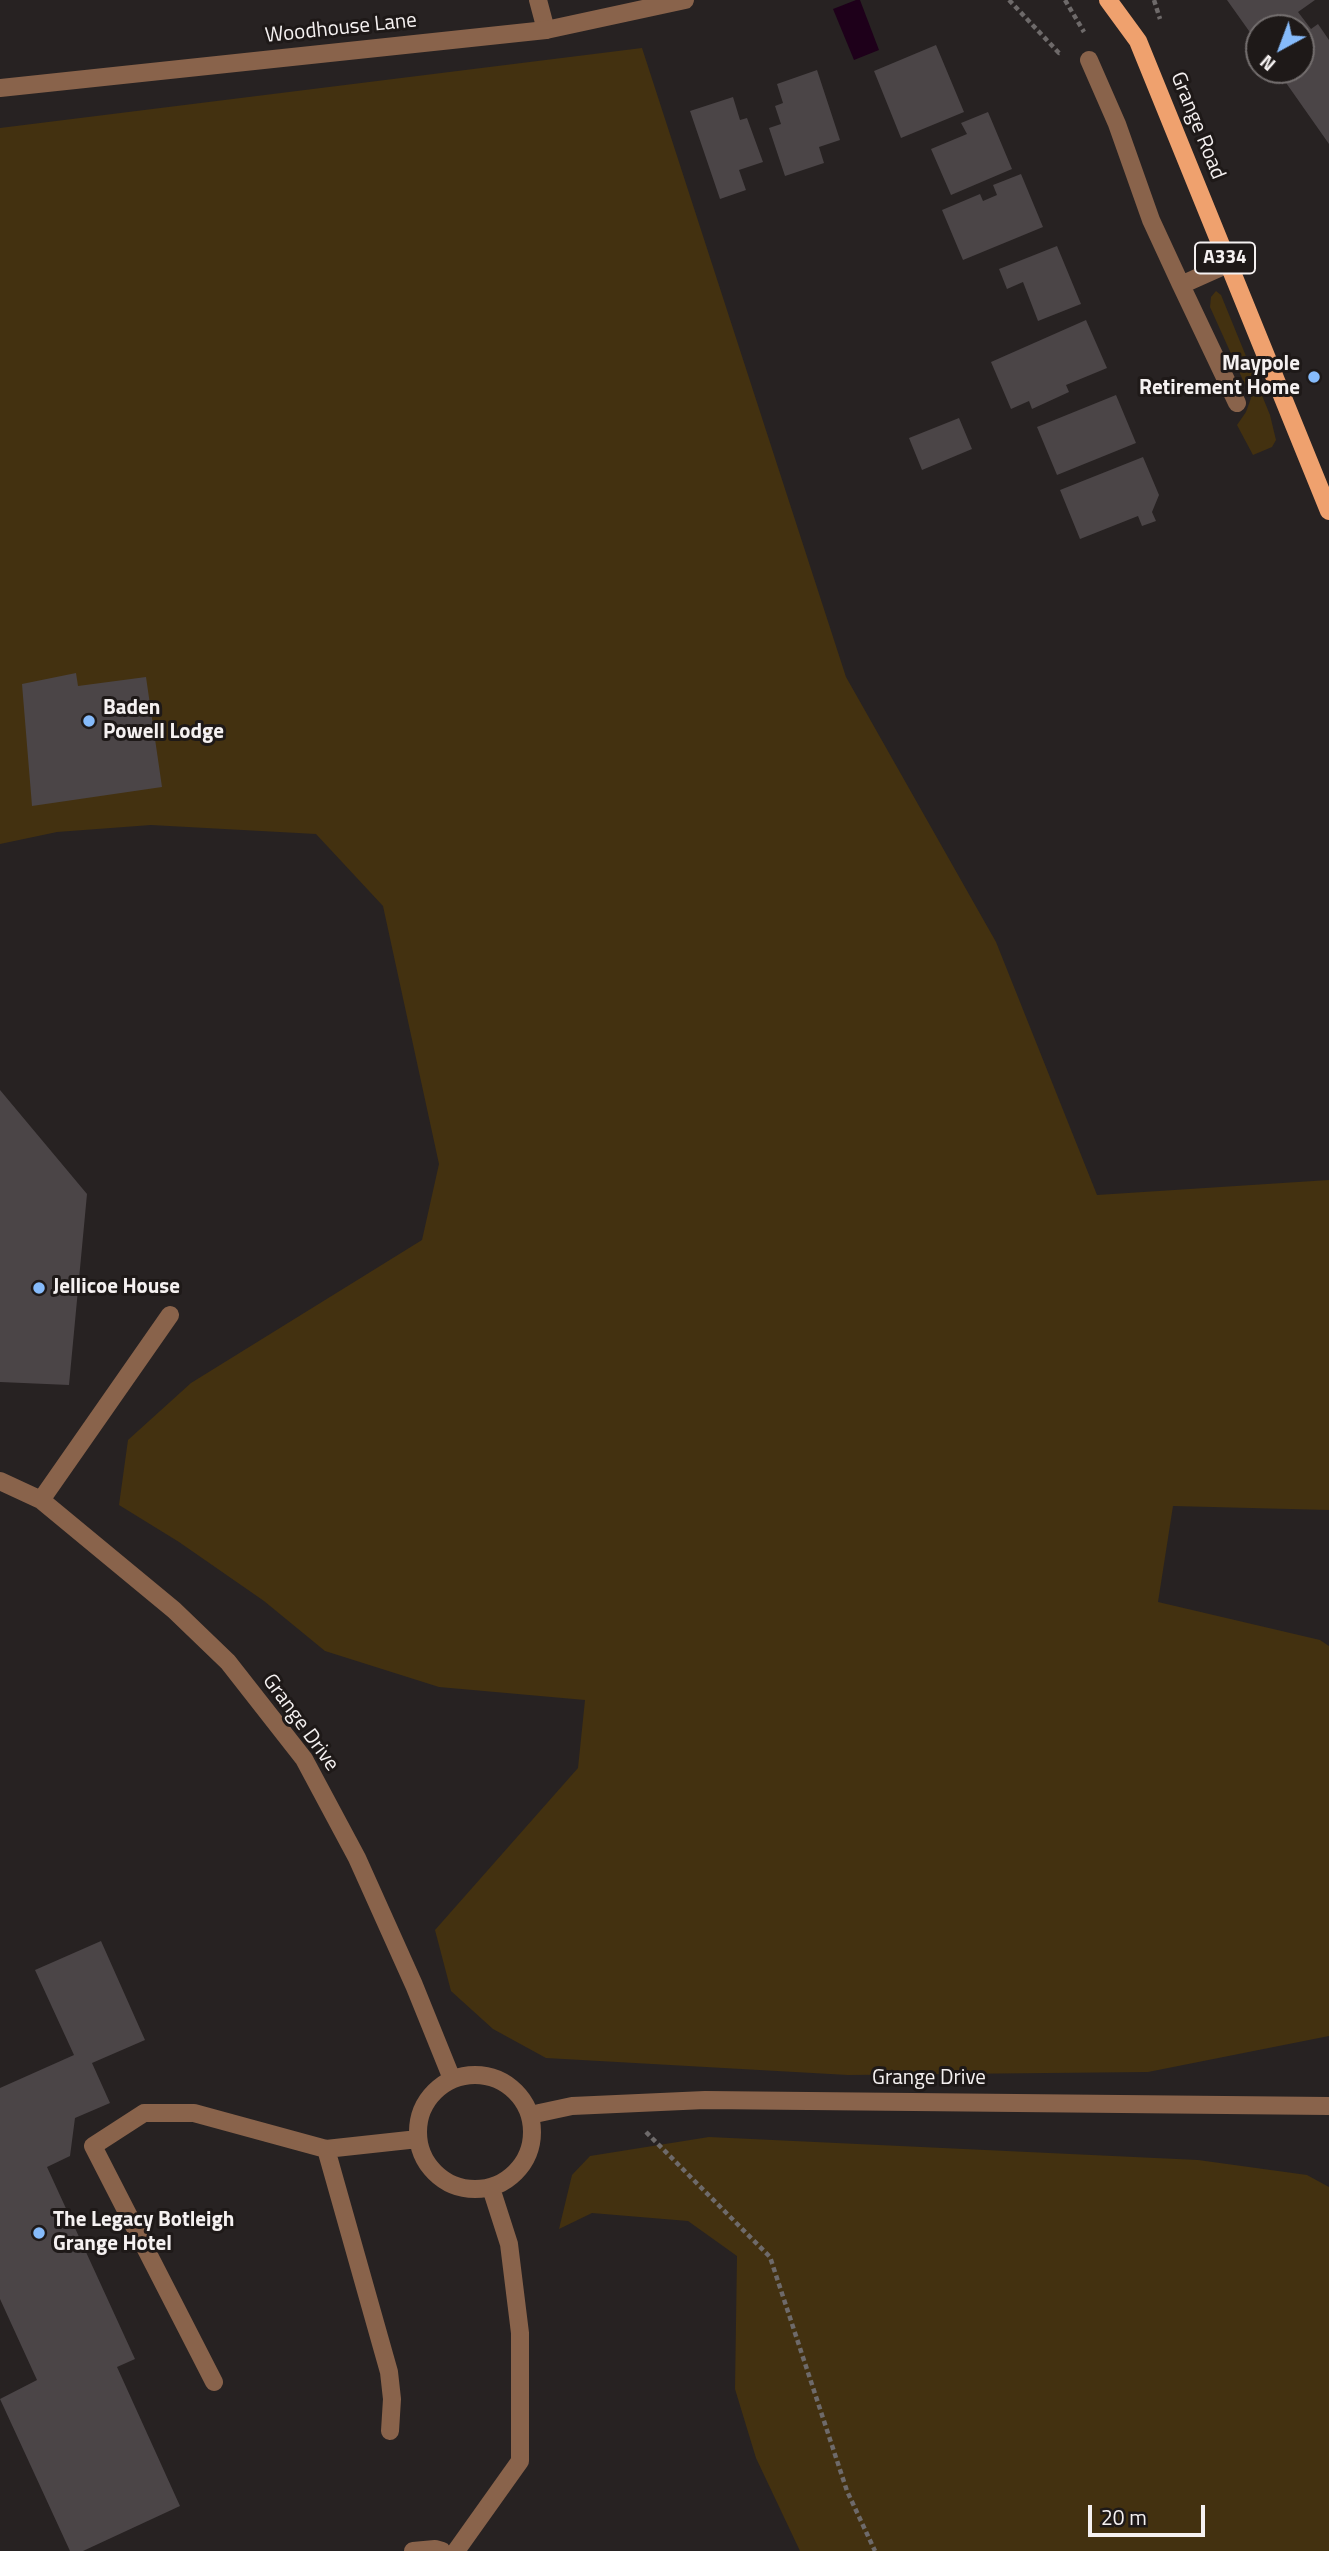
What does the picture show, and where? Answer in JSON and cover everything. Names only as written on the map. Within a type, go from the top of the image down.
[{"type":"main road","name":"Grange Road","points":[[1114,3],[1138,41],[1329,511]]},
{"type":"street","points":[[538,0],[546,30]]},
{"type":"street","name":"Woodhouse Lane","points":[[0,88],[546,30],[685,0]]},
{"type":"street","points":[[1089,60],[1117,124],[1152,220],[1237,403]]},
{"type":"street","points":[[1181,285],[1228,264]]},
{"type":"street","points":[[41,1500],[170,1315]]},
{"type":"street","name":"Grange Drive","points":[[0,1481],[41,1500],[174,1610],[220,1654],[304,1759],[357,1858],[452,2079]]},
{"type":"street","points":[[471,2074],[490,2076],[508,2084],[522,2097],[530,2115],[533,2133],[530,2151],[521,2167],[507,2180],[491,2188],[471,2190],[452,2185],[435,2173],[424,2158],[418,2139],[419,2120],[425,2103],[437,2089],[452,2079],[471,2074]]},
{"type":"street","name":"Grange Drive","points":[[530,2115],[572,2106],[705,2100],[1329,2105]]},
{"type":"street","points":[[214,2382],[93,2146],[145,2113],[194,2113],[326,2149],[418,2139]]},
{"type":"street","points":[[326,2149],[388,2372],[392,2399],[390,2431]]},
{"type":"street","points":[[456,2551],[520,2461],[520,2333],[509,2244],[491,2188]]},
{"type":"street","points":[[413,2551],[442,2551]]},
{"type":"path","points":[[1009,0],[1059,53],[1069,50]]},
{"type":"path","points":[[618,2104],[770,2257],[847,2491],[875,2551]]},
{"type":"shaded area","points":[[860,0],[879,50],[854,60],[833,9]]},
{"type":"shaded area","points":[[642,48],[846,677],[996,942],[1097,1195],[1329,1180],[1329,1510],[1173,1506],[1158,1602],[1320,1640],[1329,1646],[1329,2036],[1148,2072],[848,2075],[546,2058],[493,2029],[451,1991],[435,1930],[578,1768],[585,1700],[439,1687],[325,1651],[264,1601],[179,1542],[119,1505],[128,1440],[191,1383],[422,1240],[439,1164],[383,906],[316,834],[151,825],[57,832],[0,844],[0,128]]},
{"type":"shaded area","points":[[1216,291],[1221,295],[1270,415],[1276,440],[1272,447],[1253,455],[1237,425],[1251,398],[1210,307],[1211,297]]},
{"type":"shaded area","points":[[709,2137],[1198,2160],[1307,2175],[1329,2187],[1329,2551],[800,2551],[756,2458],[735,2389],[737,2256],[688,2221],[592,2213],[559,2229],[572,2175],[590,2156]]},
{"type":"building","points":[[1227,0],[1315,0],[1298,12],[1300,14],[1245,14],[1245,25]]},
{"type":"building","points":[[1318,24],[1329,40],[1329,144],[1287,84],[1315,84],[1315,26]]},
{"type":"building","points":[[936,45],[964,112],[901,138],[874,71]]},
{"type":"building","points":[[817,70],[840,140],[819,147],[824,163],[785,176],[769,128],[781,124],[775,106],[783,103],[777,84]]},
{"type":"building","points":[[733,97],[740,120],[747,118],[763,162],[739,170],[746,190],[720,199],[690,111]]},
{"type":"building","points":[[988,112],[1012,169],[951,195],[931,149],[967,134],[961,123]]},
{"type":"building","points":[[1021,174],[1043,227],[963,260],[942,210],[980,194],[983,201],[997,195],[993,185]]},
{"type":"building","points":[[1057,246],[1081,304],[1038,321],[1023,282],[1007,289],[999,269]]},
{"type":"building","points":[[1086,320],[1107,368],[1066,385],[1069,392],[1032,409],[1029,401],[1011,409],[991,362]]},
{"type":"building","points":[[1116,395],[1136,443],[1057,475],[1037,427]]},
{"type":"building","points":[[959,418],[972,449],[922,470],[909,438]]},
{"type":"building","points":[[1143,457],[1159,495],[1152,512],[1156,521],[1142,526],[1138,516],[1080,539],[1060,490]]},
{"type":"building","name":"Baden Powell Lodge","points":[[76,673],[78,686],[146,677],[162,787],[32,806],[22,684]]},
{"type":"building","name":"Jellicoe House","points":[[0,1090],[87,1194],[69,1385],[0,1382]]},
{"type":"building","name":"The Legacy Botleigh Grange Hotel","points":[[101,1941],[145,2040],[92,2063],[110,2103],[75,2118],[70,2156],[47,2167],[135,2359],[117,2367],[180,2506],[83,2551],[70,2551],[0,2399],[37,2380],[0,2299],[0,2088],[74,2055],[35,1970]]},
{"type":"place","name":"Maypole Retirement Home","points":[[1314,377]]},
{"type":"place","name":"Baden Powell Lodge","points":[[89,721]]},
{"type":"place","name":"Jellicoe House","points":[[39,1288]]},
{"type":"place","name":"The Legacy Botleigh Grange Hotel","points":[[39,2233]]}]
